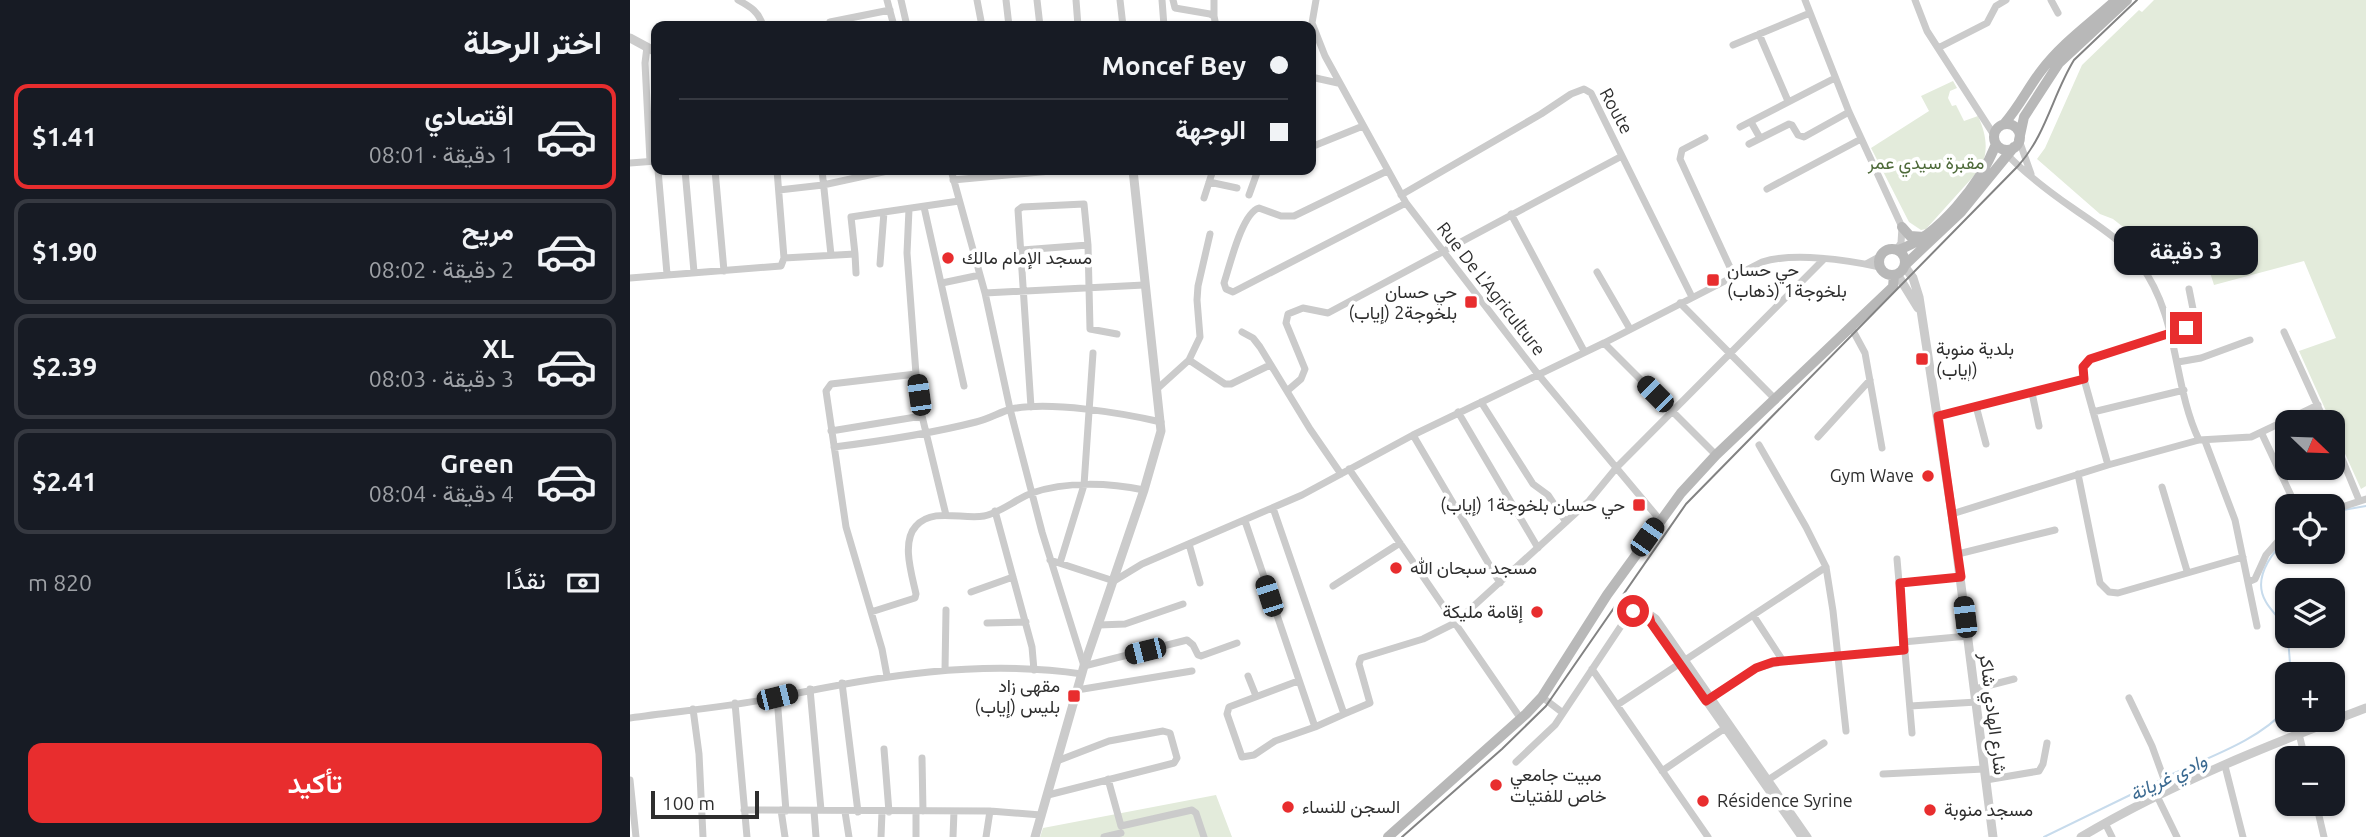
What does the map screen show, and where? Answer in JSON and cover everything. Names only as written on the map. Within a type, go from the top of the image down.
[{"type":"main road","points":[[1388,837],[1521,719],[1542,697],[1607,595],[1660,520],[1716,455],[1881,300],[1899,273],[1961,212],[2004,140],[2040,71],[2066,43],[2115,3],[2127,0]]},
{"type":"main road","points":[[1881,300],[1886,281],[1880,265],[1888,249],[1897,250],[1917,243],[1976,182],[2004,140],[2024,117],[2059,63],[2115,3]]},
{"type":"main road","points":[[1902,227],[1910,236],[1924,237]]},
{"type":"main road","points":[[1897,250],[1903,254],[1899,273],[1905,290]]},
{"type":"main road","points":[[1880,265],[1899,273]]},
{"type":"street","points":[[738,0],[750,6],[760,15],[762,21]]},
{"type":"street","points":[[887,0],[893,21]]},
{"type":"street","points":[[901,0],[906,21]]},
{"type":"street","points":[[977,0],[981,21]]},
{"type":"street","points":[[1006,0],[1008,21]]},
{"type":"street","points":[[1037,0],[1039,21]]},
{"type":"street","points":[[1076,0],[1078,21]]},
{"type":"street","points":[[1120,0],[1122,21]]},
{"type":"street","points":[[1214,0],[1215,21]]},
{"type":"street","points":[[1312,21],[1316,0]]},
{"type":"street","points":[[1805,0],[1849,112],[1902,227],[1901,243],[1897,250]]},
{"type":"street","points":[[1916,0],[1927,31],[1987,124],[1995,127],[2033,178],[2130,252],[2154,287],[2171,333],[2189,418],[2225,489],[2257,626]]},
{"type":"street","points":[[1938,48],[1987,23],[1996,6],[2006,0]]},
{"type":"street","points":[[2051,0],[2058,13]]},
{"type":"street","points":[[1163,4],[1174,4],[1214,16]]},
{"type":"street","points":[[835,21],[890,10]]},
{"type":"street","points":[[1733,45],[1810,13]]},
{"type":"street","points":[[1759,34],[1788,102]]},
{"type":"street","name":"Rue De L'Agriculture","points":[[1316,35],[1338,83],[1406,203],[1537,373],[1660,520]]},
{"type":"street","points":[[630,38],[651,49]]},
{"type":"street","points":[[651,52],[645,62],[651,136]]},
{"type":"street","points":[[1740,127],[1835,78]]},
{"type":"street","points":[[1316,79],[1338,83]]},
{"type":"street","name":"Route","points":[[1287,391],[1301,379],[1305,369],[1287,326],[1288,314],[1303,307],[1328,313],[1622,156],[1591,93],[1584,89],[1571,94],[1401,195]]},
{"type":"street","points":[[1749,145],[1789,124],[1798,135],[1804,137],[1849,112]]},
{"type":"street","points":[[1751,122],[1760,138]]},
{"type":"street","points":[[1316,146],[1363,127]]},
{"type":"street","points":[[1705,138],[1682,150],[1680,159],[1734,276]]},
{"type":"street","points":[[1767,189],[1861,139]]},
{"type":"street","points":[[2004,140],[2033,178]]},
{"type":"street","points":[[1622,156],[1692,297]]},
{"type":"street","points":[[630,163],[651,161]]},
{"type":"street","points":[[1387,171],[1294,216],[1281,216],[1259,208],[1252,211],[1245,222],[1224,283],[1226,289],[1233,292],[1406,203]]},
{"type":"street","points":[[659,175],[667,274]]},
{"type":"street","points":[[685,175],[694,272]]},
{"type":"street","points":[[715,175],[724,271]]},
{"type":"street","points":[[630,278],[777,268],[783,264],[778,175]]},
{"type":"street","points":[[822,175],[831,254]]},
{"type":"street","points":[[779,190],[823,185],[869,175]]},
{"type":"street","points":[[952,175],[985,293],[1010,409],[1032,493],[1083,670]]},
{"type":"street","points":[[953,180],[974,175]]},
{"type":"street","points":[[1035,837],[1083,670],[1144,490],[1161,422],[1133,175]]},
{"type":"street","points":[[1204,198],[1211,175]]},
{"type":"street","points":[[1249,195],[1256,175]]},
{"type":"street","points":[[1209,181],[1237,188]]},
{"type":"street","points":[[856,273],[851,217],[959,201]]},
{"type":"street","points":[[1031,407],[1018,210],[1080,202],[1086,208],[1090,329],[1117,334]]},
{"type":"street","points":[[924,207],[964,386]]},
{"type":"street","points":[[908,209],[907,253],[916,374],[922,416],[946,515]]},
{"type":"street","points":[[880,264],[884,212]]},
{"type":"street","points":[[1511,214],[1584,351]]},
{"type":"street","points":[[1157,389],[1189,360],[1200,337],[1197,300],[1199,277],[1210,234]]},
{"type":"street","points":[[1022,250],[1088,245]]},
{"type":"street","points":[[784,258],[855,254]]},
{"type":"street","points":[[1050,560],[1114,581],[1142,564],[1273,508],[1458,412],[1604,343],[1762,262],[1777,258],[1880,265]]},
{"type":"street","points":[[1298,681],[1228,709],[1242,757],[1249,757],[1275,741],[1370,703],[1359,664],[1362,658],[1423,639],[1455,622],[1589,501],[1617,467],[1823,260]]},
{"type":"street","points":[[1597,272],[1630,329]]},
{"type":"street","name":"شارع الهادي شاكر","points":[[1899,273],[1915,284],[1922,315],[1958,554],[1992,825],[1991,837]]},
{"type":"street","points":[[942,283],[980,275]]},
{"type":"street","points":[[985,293],[1144,285]]},
{"type":"street","points":[[2108,465],[2083,367],[2090,359],[2186,328],[2193,323],[2195,319],[2189,289]]},
{"type":"street","name":"شارع الهادي شاكر","points":[[1905,290],[1922,315]]},
{"type":"street","points":[[1680,303],[1776,400]]},
{"type":"street","points":[[1852,327],[1865,353],[1882,447]]},
{"type":"street","points":[[1242,332],[1257,342],[1341,474]]},
{"type":"street","points":[[2284,332],[2320,410]]},
{"type":"street","points":[[2178,362],[2201,358],[2250,340]]},
{"type":"street","points":[[1604,343],[1716,455]]},
{"type":"street","points":[[1060,563],[1084,485],[1093,354]]},
{"type":"street","points":[[1189,360],[1224,384],[1231,384],[1270,365]]},
{"type":"street","points":[[887,676],[846,527],[826,391],[831,384],[916,374]]},
{"type":"street","points":[[1938,416],[2084,379]]},
{"type":"street","points":[[1818,438],[1870,380]]},
{"type":"street","points":[[2093,412],[2184,390]]},
{"type":"street","points":[[2032,393],[2039,426]]},
{"type":"street","points":[[1481,402],[1533,484],[1548,495],[1566,523]]},
{"type":"street","points":[[1952,514],[2108,465],[2202,441],[2242,439],[2262,434],[2318,405]]},
{"type":"street","points":[[1976,406],[1986,444]]},
{"type":"street","points":[[834,447],[927,434],[990,419],[1010,409],[1031,407],[1088,410],[1161,422]]},
{"type":"street","points":[[1458,412],[1538,548]]},
{"type":"street","points":[[831,430],[922,416]]},
{"type":"street","points":[[2262,434],[2290,494]]},
{"type":"street","points":[[1413,435],[1500,583]]},
{"type":"street","points":[[1759,445],[1807,527],[1826,567],[1846,730]]},
{"type":"street","points":[[2345,462],[2363,499],[2345,506]]},
{"type":"street","points":[[1349,469],[1521,719]]},
{"type":"street","points":[[2078,474],[2102,587],[2109,592],[2118,593],[2243,557]]},
{"type":"street","points":[[871,612],[915,598],[909,550],[912,532],[923,521],[946,515],[986,516],[1032,493],[1050,488],[1084,485],[1122,486],[1144,490]]},
{"type":"street","points":[[2162,487],[2187,571]]},
{"type":"street","points":[[1273,508],[1344,715]]},
{"type":"street","points":[[995,511],[1026,622],[1034,670]]},
{"type":"street","points":[[1245,521],[1315,727]]},
{"type":"street","points":[[1958,554],[2055,530]]},
{"type":"street","points":[[1333,586],[1399,543]]},
{"type":"street","points":[[1189,544],[1200,583]]},
{"type":"street","points":[[2248,582],[2255,579],[2266,555],[2275,545]]},
{"type":"street","points":[[1897,559],[1912,733]]},
{"type":"street","points":[[1617,705],[1826,567]]},
{"type":"street","points":[[971,592],[1013,576]]},
{"type":"street","points":[[1900,583],[1961,577]]},
{"type":"street","points":[[1099,625],[1125,624],[1183,604]]},
{"type":"street","points":[[1516,761],[1547,735],[1633,611],[1642,608],[1648,612],[1651,623],[1709,699],[1801,837]]},
{"type":"street","points":[[945,670],[946,610]]},
{"type":"street","points":[[1753,615],[1783,661]]},
{"type":"street","points":[[986,623],[1026,622]]},
{"type":"street","points":[[1709,699],[1756,668],[1783,661],[1838,656],[1968,636]]},
{"type":"street","points":[[630,718],[777,697],[887,676],[945,670],[1083,670],[1187,640],[1201,656],[1237,643]]},
{"type":"street","points":[[1592,669],[1708,837]]},
{"type":"street","points":[[1077,690],[1192,671]]},
{"type":"street","points":[[1248,676],[1256,696]]},
{"type":"street","points":[[1975,689],[2014,679]]},
{"type":"street","points":[[842,683],[858,812]]},
{"type":"street","points":[[810,689],[816,837]]},
{"type":"street","points":[[777,697],[785,837]]},
{"type":"street","points":[[1542,697],[1563,713]]},
{"type":"street","points":[[2129,698],[2167,788]]},
{"type":"street","points":[[1910,706],[1977,702]]},
{"type":"street","points":[[735,703],[747,837]]},
{"type":"street","points":[[2081,837],[2167,788],[2366,708]]},
{"type":"street","points":[[693,709],[699,754],[703,837]]},
{"type":"street","points":[[1662,771],[1727,726]]},
{"type":"street","points":[[1727,726],[1808,837]]},
{"type":"street","points":[[1048,794],[1174,763],[1177,758],[1170,733],[1163,731],[1109,741],[1057,761]]},
{"type":"street","points":[[2299,734],[2302,746]]},
{"type":"street","points":[[1768,780],[1824,743]]},
{"type":"street","points":[[1883,774],[1985,775],[2039,771],[2047,743]]},
{"type":"street","points":[[881,837],[885,812],[884,749]]},
{"type":"street","points":[[916,837],[922,758]]},
{"type":"street","points":[[2225,766],[2243,837]]},
{"type":"street","points":[[1108,779],[1121,832]]},
{"type":"street","points":[[630,780],[636,837]]},
{"type":"street","points":[[2157,796],[2177,837]]},
{"type":"street","points":[[744,810],[990,811],[1041,816]]},
{"type":"street","points":[[1104,837],[1192,810],[1196,813],[1204,837]]},
{"type":"street","points":[[953,837],[954,811]]},
{"type":"street","points":[[986,837],[990,811]]},
{"type":"street","points":[[845,812],[849,837]]},
{"type":"street","points":[[2319,816],[2324,837]]},
{"type":"street","points":[[2105,823],[2112,837]]},
{"type":"green space","points":[[2154,0],[2366,0],[2366,486],[2361,489],[2345,454],[2345,410],[2326,410],[2299,351],[2336,338],[2304,261],[2214,285],[2207,263],[2167,275],[2133,245],[2127,230],[2113,219],[2100,214],[2037,159],[2045,148],[2082,65],[2139,10],[2142,12]]},
{"type":"green space","name":"مقبرة سيدي عمر","points":[[1953,81],[1957,88],[1950,91],[1948,98],[1952,106],[1956,105],[1964,121],[1978,116],[1985,135],[1985,154],[1981,168],[1926,229],[1921,230],[1909,222],[1871,148],[1929,111],[1921,96]]},
{"type":"green space","points":[[1216,795],[1232,837],[1040,837],[1043,828]]},
{"type":"waterway","name":"وادي غريانة","points":[[2345,510],[2366,506]]},
{"type":"waterway","name":"وادي غريانة","points":[[2275,552],[2262,576],[2262,593],[2285,629],[2290,662]]},
{"type":"waterway","name":"وادي غريانة","points":[[2168,776],[2247,739],[2275,720]]},
{"type":"waterway","name":"وادي غريانة","points":[[2044,837],[2163,779]]},
{"type":"tram line","points":[[1402,837],[1502,749],[1546,706],[1686,504],[2018,166],[2036,141],[2074,60],[2137,0]]},
{"type":"place","name":"مسجد الإمام مالك","points":[[948,258]]},
{"type":"place","name":"حي حسان بلخوجة1 (ذهاب)","points":[[1713,280]]},
{"type":"place","name":"حي حسان بلخوجة2 (إياب)","points":[[1471,302]]},
{"type":"place","name":"بلدية منوبة (إياب)","points":[[1922,359]]},
{"type":"place","name":"Gym Wave","points":[[1928,476]]},
{"type":"place","name":"حي حسان بلخوجة1 (إياب)","points":[[1639,505]]},
{"type":"place","name":"مسجد سبحان الله","points":[[1396,568]]},
{"type":"place","name":"إقامة مليكة","points":[[1537,612]]},
{"type":"place","name":"مقهى زاد بليس (إياب)","points":[[1074,696]]},
{"type":"place","name":"مبيت جامعي خاص للفتيات","points":[[1496,785]]},
{"type":"place","name":"Résidence Syrine","points":[[1703,801]]},
{"type":"place","name":"السجن للنساء","points":[[1288,807]]},
{"type":"place","name":"مسجد منوبة","points":[[1930,810]]},
{"type":"route","points":[[1633,611],[1642,608],[1648,612],[1651,623],[1706,701],[1765,664],[1904,650],[1900,583],[1961,577],[1938,416],[2084,379],[2083,367],[2090,359],[2186,328]]}]
